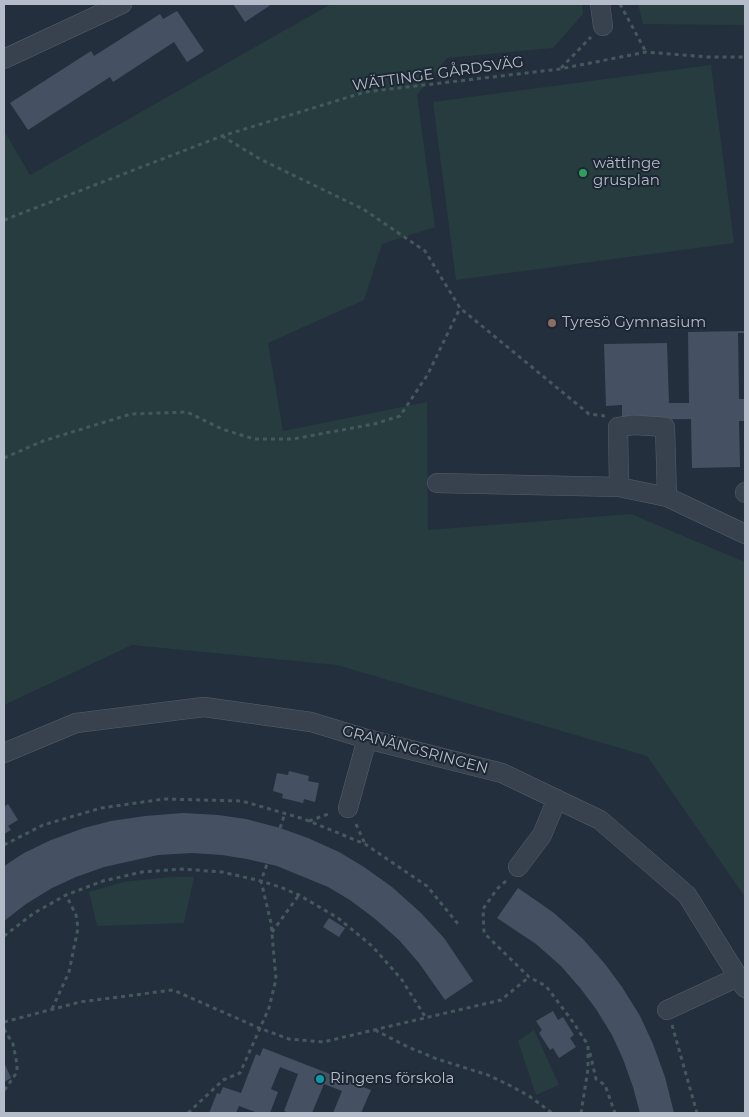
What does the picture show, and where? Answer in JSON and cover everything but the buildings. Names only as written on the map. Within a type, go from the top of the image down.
[{"type":"street","points":[[4,59],[122,4]]},
{"type":"street","points":[[600,4],[603,26]]},
{"type":"street","points":[[619,488],[618,427],[634,425],[665,427],[668,498]]},
{"type":"street","points":[[437,483],[619,488],[668,498],[745,534]]},
{"type":"street","name":"GRANÄNGSRINGEN","points":[[4,753],[76,723],[204,707],[311,722],[367,739],[502,773],[600,820],[687,895],[742,982]]},
{"type":"street","points":[[348,808],[367,739]]},
{"type":"street","points":[[518,867],[542,835],[557,799]]},
{"type":"street","points":[[667,1010],[742,982]]},
{"type":"path","points":[[620,4],[646,52]]},
{"type":"path","name":"WÄTTINGE GÅRDSVÄG","points":[[4,220],[222,136],[366,92],[560,69],[646,52],[708,57],[745,57]]},
{"type":"path","points":[[222,136],[260,159],[363,209],[425,251],[460,308],[589,414],[608,417],[618,427]]},
{"type":"path","points":[[4,458],[43,441],[130,414],[188,412],[222,429],[254,439],[293,439],[374,424],[400,416],[428,374],[460,308]]},
{"type":"path","points":[[4,845],[43,825],[101,808],[164,799],[242,801],[304,819],[365,844],[427,886],[458,924]]},
{"type":"path","points":[[280,828],[285,813]]},
{"type":"path","points":[[188,1113],[223,1080],[240,1073],[269,1008],[276,979],[272,932],[261,881],[267,864]]},
{"type":"path","points":[[518,867],[497,889],[483,910],[484,934],[530,977],[546,986],[573,1022],[588,1045],[596,1079],[605,1085],[615,1113]]},
{"type":"path","points":[[4,936],[34,913],[66,895],[103,881],[142,872],[182,869],[222,872],[261,881],[299,895],[338,918],[372,946],[402,980],[426,1018]]},
{"type":"path","points":[[52,1010],[69,972],[78,928],[76,915],[66,895]]},
{"type":"path","points":[[272,932],[299,895]]},
{"type":"path","points":[[4,1022],[80,1002],[173,990],[259,1028],[289,1039],[324,1042],[501,1000],[530,977]]},
{"type":"path","points":[[667,1010],[697,1113]]},
{"type":"path","points":[[4,1029],[13,1044],[17,1072],[4,1091]]},
{"type":"path","points":[[375,1030],[437,1059],[488,1075],[509,1084],[552,1113]]},
{"type":"path","points":[[581,1113],[588,1069],[588,1045]]},
{"type":"green space","points":[[331,4],[582,4],[583,14],[553,48],[447,58],[417,95],[435,227],[382,244],[364,300],[268,343],[283,431],[427,402],[428,530],[631,514],[745,562],[745,897],[647,756],[337,665],[132,645],[4,705],[4,131],[30,175]]},
{"type":"green space","points":[[638,4],[745,4],[745,25],[643,24]]},
{"type":"green space","name":"wättinge grusplan","points":[[711,65],[734,243],[456,280],[433,102]]},
{"type":"green space","points":[[171,877],[194,877],[184,923],[97,926],[89,892],[123,882]]},
{"type":"green space","points":[[534,1030],[559,1085],[536,1095],[518,1041]]},
{"type":"place","name":"wättinge grusplan","points":[[583,173]]},
{"type":"place","name":"Tyresö Gymnasium","points":[[552,323]]},
{"type":"place","name":"Ringens förskola","points":[[320,1079]]}]
